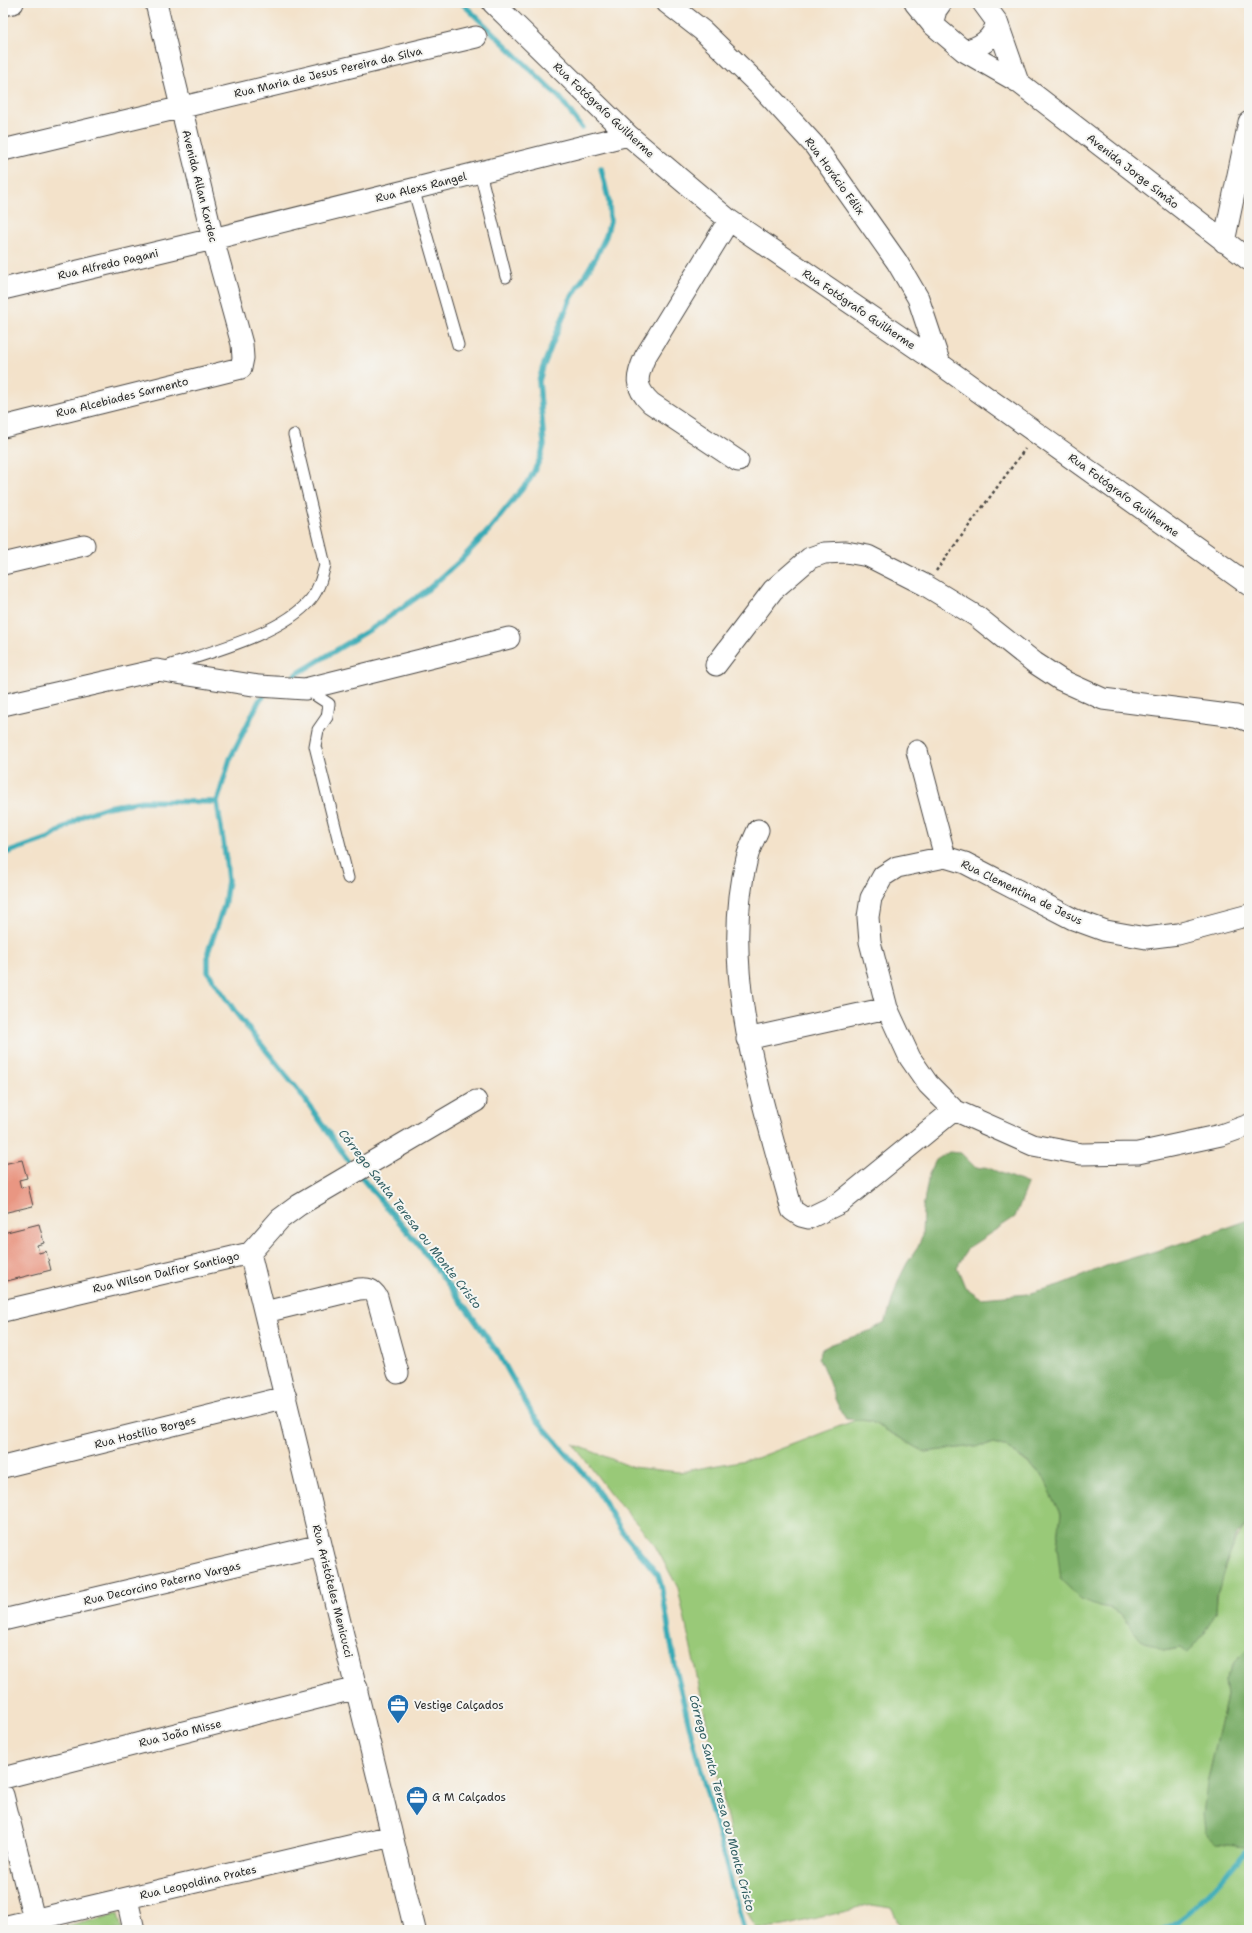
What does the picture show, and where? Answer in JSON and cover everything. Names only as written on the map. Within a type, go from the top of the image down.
[{"type":"street","points":[[3,5],[13,3]]},
{"type":"street","name":"Avenida Allan Kardec","points":[[156,3],[213,239],[242,344],[243,358],[241,368]]},
{"type":"street","name":"Rua Fotógrafo Guilherme","points":[[493,3],[628,135],[729,220],[940,364],[1249,585]]},
{"type":"street","name":"Rua Horácio Félix","points":[[667,3],[703,31],[751,77],[815,146],[897,262],[918,298],[940,364]]},
{"type":"street","name":"Avenida Jorge Simão","points":[[915,3],[932,24],[964,51],[1018,82],[1249,260]]},
{"type":"street","points":[[932,24],[936,10],[942,3]]},
{"type":"street","points":[[983,3],[997,22],[1018,82]]},
{"type":"street","points":[[964,51],[976,48],[989,40],[997,22]]},
{"type":"street","name":"Rua Maria de Jesus Pereira da Silva","points":[[3,150],[476,36]]},
{"type":"street","points":[[1224,242],[1249,122]]},
{"type":"street","name":"Rua Alexs Rangel","points":[[213,239],[628,135]]},
{"type":"street","points":[[729,220],[645,357],[639,371],[637,383],[641,394],[651,403],[738,461]]},
{"type":"street","name":"Rua Alfredo Pagani","points":[[3,289],[213,239]]},
{"type":"street","name":"Rua Alcebiades Sarmento","points":[[3,427],[241,368]]},
{"type":"street","points":[[3,564],[84,545]]},
{"type":"street","points":[[716,665],[773,590],[810,558],[824,553],[846,552],[868,556],[925,585],[976,616],[1035,663],[1061,680],[1103,699],[1236,716],[1249,721]]},
{"type":"street","points":[[3,705],[157,670],[259,686],[305,689],[509,638]]},
{"type":"street","points":[[917,750],[945,857]]},
{"type":"street","points":[[758,830],[747,858],[738,910],[738,950],[747,1039],[792,1210],[801,1216],[809,1218],[840,1203],[954,1110]]},
{"type":"street","name":"Rua Clementina de Jesus","points":[[1249,915],[1178,934],[1146,938],[1106,931],[1073,919],[989,874],[965,863],[945,857],[897,867],[883,876],[871,898],[868,917],[870,942],[887,1008],[910,1058],[928,1084],[954,1110],[1033,1144],[1081,1154],[1138,1153],[1221,1135],[1249,1125]]},
{"type":"street","points":[[747,1039],[887,1008]]},
{"type":"street","name":"Rua Wilson Dalfior Santiago","points":[[3,1311],[250,1252],[280,1219],[299,1205],[476,1100]]},
{"type":"street","name":"Rua Aristóteles Menicucci","points":[[250,1252],[415,1930]]},
{"type":"street","points":[[265,1312],[359,1288],[367,1288],[373,1291],[377,1297],[398,1373]]},
{"type":"street","name":"Rua Hostílio Borges","points":[[3,1467],[286,1397]]},
{"type":"street","name":"Rua Decorcino Paterno Vargas","points":[[3,1620],[321,1545]]},
{"type":"street","name":"Rua João Misse","points":[[3,1778],[357,1688]]},
{"type":"street","points":[[3,1795],[34,1919]]},
{"type":"street","name":"Rua Leopoldina Prates","points":[[3,1927],[392,1836]]},
{"type":"street","points":[[127,1899],[134,1930]]},
{"type":"lane","points":[[480,172],[506,277]]},
{"type":"lane","points":[[413,188],[458,345]]},
{"type":"lane","points":[[157,670],[248,640],[296,613],[311,598],[320,583],[325,565],[294,435]]},
{"type":"lane","points":[[305,689],[329,704],[327,717],[318,730],[315,746],[348,878]]},
{"type":"path","points":[[925,585],[1037,433]]},
{"type":"green space","points":[[949,1152],[961,1153],[976,1168],[986,1167],[1028,1184],[1015,1217],[968,1248],[957,1267],[965,1287],[981,1298],[1028,1294],[1065,1283],[1106,1266],[1192,1240],[1249,1220],[1249,1521],[1237,1535],[1228,1559],[1217,1592],[1216,1612],[1203,1634],[1187,1653],[1181,1648],[1163,1651],[1141,1640],[1120,1614],[1111,1608],[1099,1606],[1081,1599],[1061,1580],[1057,1547],[1061,1514],[1042,1474],[1022,1458],[1005,1446],[991,1444],[925,1452],[870,1421],[846,1419],[837,1404],[818,1358],[822,1349],[872,1330],[886,1321],[898,1281],[907,1263],[918,1247],[922,1236],[923,1208],[929,1174],[936,1160]]},
{"type":"green space","points":[[856,1420],[870,1421],[925,1452],[991,1444],[1005,1446],[1042,1474],[1061,1514],[1057,1547],[1099,1606],[1111,1608],[1120,1614],[1163,1651],[1182,1648],[1216,1612],[1219,1588],[1225,1564],[1236,1541],[1249,1521],[1249,1648],[1234,1663],[1225,1680],[1227,1696],[1207,1784],[1244,1847],[1249,1845],[1249,1930],[900,1930],[899,1923],[891,1908],[872,1905],[775,1928],[755,1928],[747,1911],[678,1588],[653,1542],[610,1493],[573,1444],[632,1467],[679,1472],[757,1458]]},
{"type":"green space","points":[[1249,1648],[1249,1845],[1244,1847],[1218,1844],[1205,1832],[1203,1814],[1207,1784],[1227,1696],[1225,1680],[1234,1663]]},
{"type":"green space","points":[[118,1914],[122,1930],[53,1930]]},
{"type":"building","points":[[22,1160],[27,1178],[19,1180],[21,1188],[28,1186],[33,1206],[3,1213],[3,1164]]},
{"type":"building","points":[[39,1224],[44,1243],[37,1245],[39,1253],[46,1251],[51,1270],[3,1282],[3,1233]]},
{"type":"waterway","name":"Córrego Santa Teresa ou Monte Cristo","points":[[462,3],[560,98],[582,128]]},
{"type":"waterway","name":"Córrego Santa Teresa ou Monte Cristo","points":[[295,675],[376,626],[426,591],[460,561],[489,530],[530,479],[540,459],[544,445],[539,381],[543,367],[570,300],[596,257],[606,236],[610,221],[609,202],[601,168]]},
{"type":"waterway","name":"Córrego Santa Teresa ou Monte Cristo","points":[[263,697],[259,701],[230,759],[217,802],[228,881],[224,906],[208,952],[208,972],[236,1013],[302,1095],[354,1169],[419,1245],[500,1356],[532,1414],[595,1487],[621,1530],[658,1575],[675,1666],[692,1737],[744,1930]]},
{"type":"waterway","points":[[3,854],[49,838],[84,815],[107,807],[143,801],[217,802]]},
{"type":"waterway","points":[[1164,1930],[1177,1922],[1199,1903],[1249,1847]]},
{"type":"place","name":"Vestige Calçados","points":[[398,1724]]},
{"type":"place","name":"G M Calçados","points":[[417,1816]]}]
